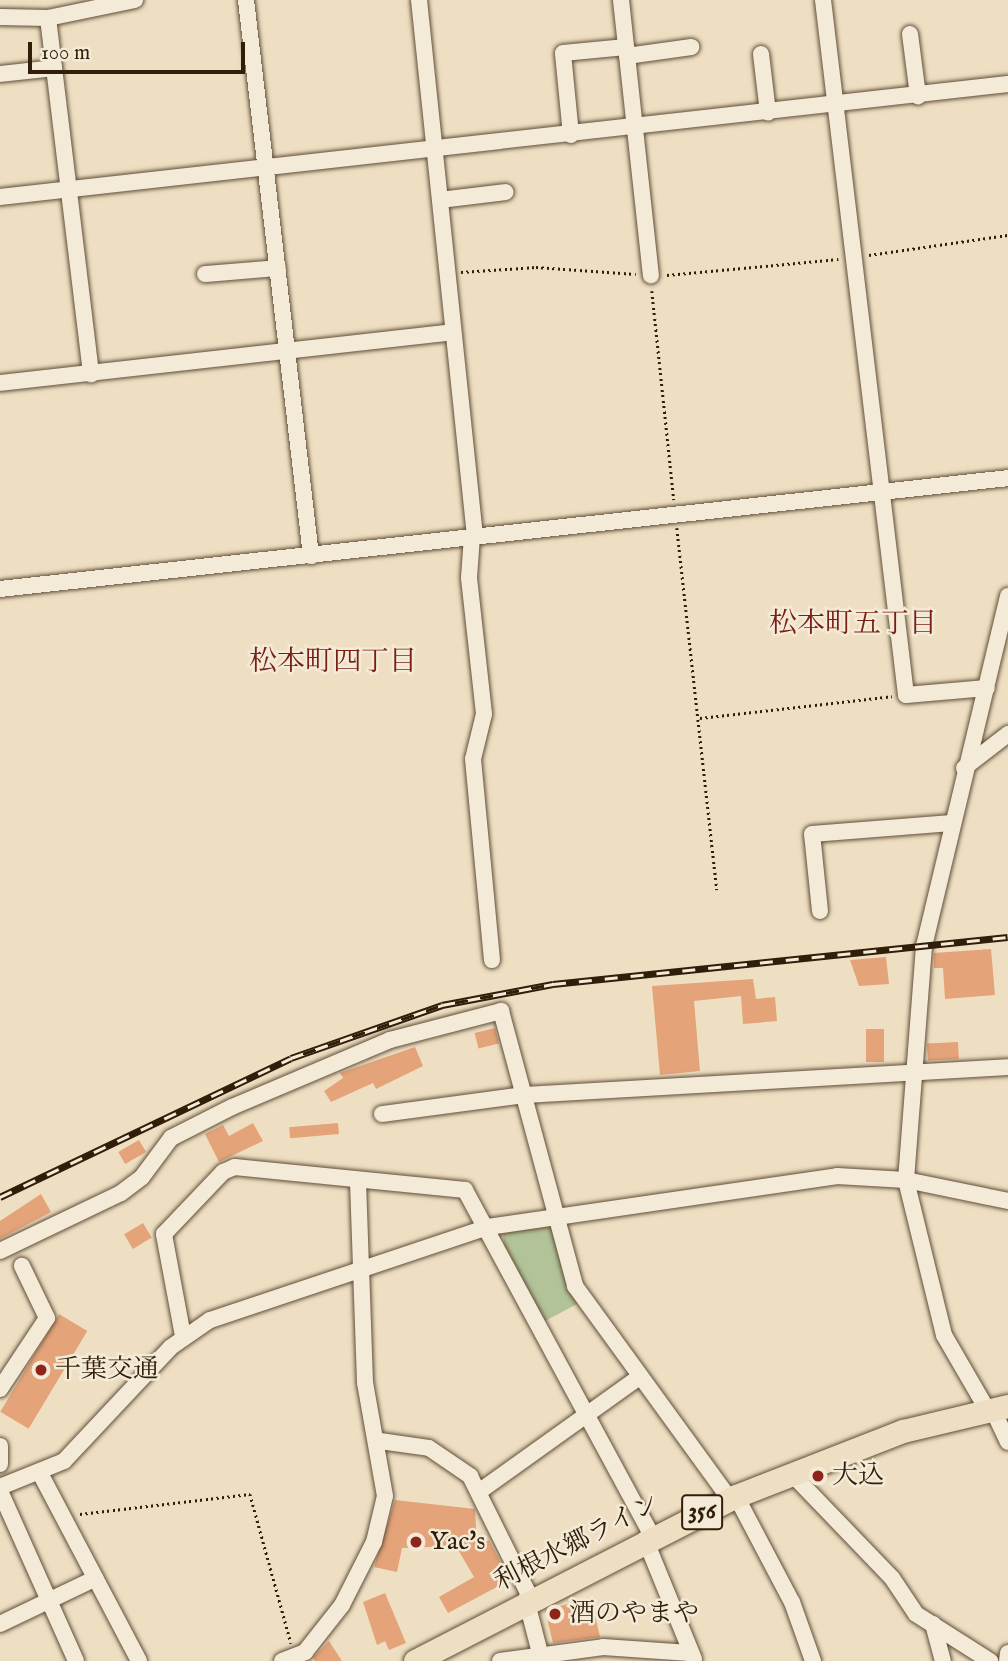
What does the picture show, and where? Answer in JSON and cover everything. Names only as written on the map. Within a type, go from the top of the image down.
[{"type":"highway","name":"利根水郷ライン","points":[[416,1661],[528,1598],[733,1498],[902,1431],[996,1409]]},
{"type":"street","points":[[0,17],[48,18],[135,0]]},
{"type":"street","points":[[246,0],[289,354],[310,556]]},
{"type":"street","points":[[419,0],[474,536],[468,578],[484,714],[473,759],[492,960]]},
{"type":"street","points":[[621,0],[651,275]]},
{"type":"street","points":[[823,0],[906,695],[987,688]]},
{"type":"street","points":[[48,18],[91,374]]},
{"type":"street","points":[[910,34],[918,96]]},
{"type":"street","points":[[571,135],[563,53],[691,47]]},
{"type":"street","points":[[761,54],[768,113]]},
{"type":"street","points":[[0,74],[54,68]]},
{"type":"street","points":[[0,197],[1008,85]]},
{"type":"street","points":[[440,200],[506,192]]},
{"type":"street","points":[[205,274],[278,268]]},
{"type":"street","points":[[0,383],[289,354],[453,332]]},
{"type":"street","points":[[0,589],[1008,478]]},
{"type":"street","points":[[1008,596],[987,688],[964,768],[924,946],[918,1072],[906,1180],[944,1335],[996,1409],[1008,1443]]},
{"type":"street","points":[[964,768],[1008,734]]},
{"type":"street","points":[[820,911],[813,835],[952,823]]},
{"type":"street","points":[[0,1251],[121,1193],[142,1177],[170,1138],[390,1040],[500,1011],[582,1300],[733,1498],[792,1602],[813,1661]]},
{"type":"street","points":[[382,1114],[524,1095],[1008,1067]]},
{"type":"street","points":[[183,1336],[164,1234],[210,1181],[235,1167],[464,1190],[488,1227],[587,1412],[648,1538],[693,1657],[603,1647],[541,1659],[500,1661]]},
{"type":"street","points":[[76,1661],[0,1489],[41,1475],[77,1450],[183,1336],[235,1308],[488,1227],[556,1214],[837,1175],[906,1180],[1008,1201]]},
{"type":"street","points":[[291,1659],[342,1605],[374,1542],[385,1496],[380,1441],[365,1382],[364,1268],[358,1181]]},
{"type":"street","points":[[0,1389],[47,1318],[22,1266]]},
{"type":"street","points":[[480,1491],[639,1377]]},
{"type":"street","points":[[380,1441],[439,1452],[480,1491],[528,1598],[541,1659]]},
{"type":"street","points":[[0,1446],[0,1464]]},
{"type":"street","points":[[792,1473],[892,1578],[916,1614],[990,1661]]},
{"type":"street","points":[[41,1475],[139,1661]]},
{"type":"street","points":[[0,1624],[96,1578]]},
{"type":"street","points":[[933,1624],[943,1661]]},
{"type":"street","points":[[1007,1661],[1008,1653]]},
{"type":"path","points":[[447,274],[536,267],[651,275],[759,271],[1008,236]]},
{"type":"path","points":[[651,275],[718,890]]},
{"type":"path","points":[[700,718],[906,695]]},
{"type":"path","points":[[63,1516],[250,1494],[291,1659]]},
{"type":"green space","points":[[552,1224],[579,1303],[545,1321],[505,1250],[503,1233]]},
{"type":"building","points":[[991,949],[995,995],[945,999],[943,968],[934,968],[934,953]]},
{"type":"building","points":[[886,957],[889,984],[859,986],[850,960]]},
{"type":"building","points":[[753,979],[756,999],[775,997],[777,1021],[743,1024],[741,996],[694,1001],[700,1071],[660,1075],[652,986]]},
{"type":"building","points":[[495,1028],[499,1044],[478,1049],[475,1033]]},
{"type":"building","points":[[866,1029],[884,1029],[884,1062],[866,1062]]},
{"type":"building","points":[[958,1042],[959,1059],[928,1061],[927,1044]]},
{"type":"building","points":[[415,1047],[423,1066],[376,1089],[373,1083],[331,1102],[324,1091],[343,1078],[340,1073]]},
{"type":"building","points":[[253,1123],[263,1141],[219,1162],[205,1134],[223,1125],[229,1136]]},
{"type":"building","points":[[338,1123],[339,1134],[290,1138],[289,1127]]},
{"type":"building","points":[[139,1140],[146,1152],[125,1164],[118,1152]]},
{"type":"building","points":[[41,1194],[51,1212],[0,1239],[0,1221]]},
{"type":"building","points":[[143,1223],[152,1238],[133,1249],[124,1234]]},
{"type":"building","points":[[59,1314],[87,1331],[29,1429],[0,1412]]},
{"type":"building","points":[[395,1500],[475,1509],[477,1547],[489,1540],[510,1580],[448,1613],[439,1597],[474,1577],[456,1546],[402,1548],[397,1572],[374,1567]]},
{"type":"building","points":[[385,1593],[406,1643],[389,1650],[385,1641],[377,1645],[363,1602]]},
{"type":"building","points":[[591,1598],[600,1637],[553,1643],[545,1610]]},
{"type":"building","points":[[329,1641],[342,1661],[315,1661],[313,1658]]},
{"type":"railway","points":[[0,1197],[291,1058],[442,1005],[553,984],[1008,937]]},
{"type":"place","name":"千葉交通","points":[[41,1370]]},
{"type":"place","name":"大込","points":[[818,1476]]},
{"type":"place","name":"Yac's","points":[[416,1542]]},
{"type":"place","name":"酒のやまや","points":[[555,1614]]},
{"type":"district","name":"松本町五丁目","points":[[853,625]]},
{"type":"district","name":"松本町四丁目","points":[[333,663]]}]
